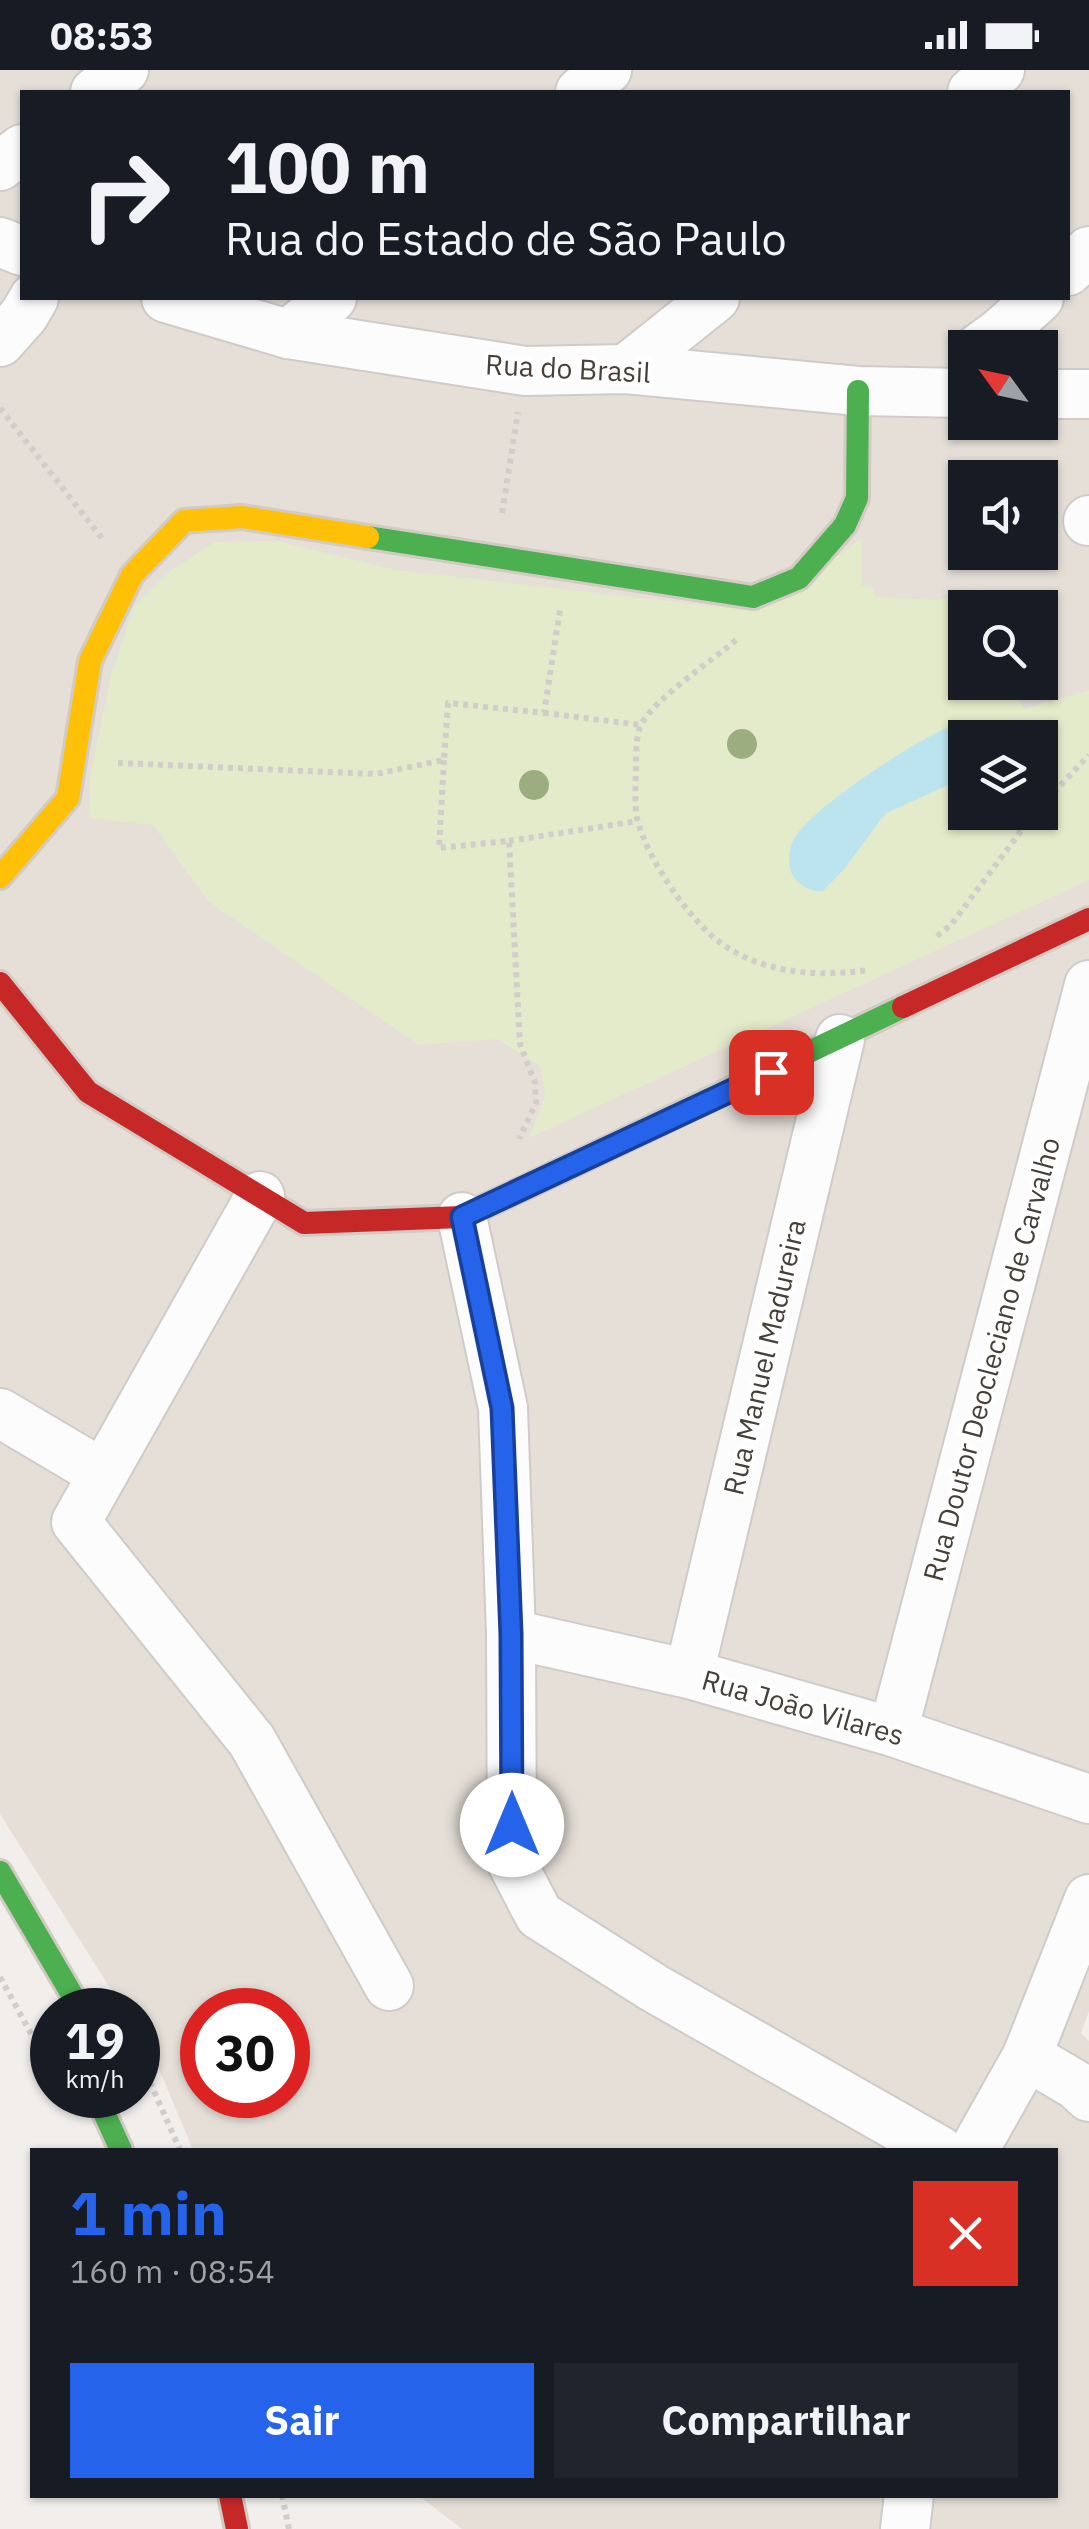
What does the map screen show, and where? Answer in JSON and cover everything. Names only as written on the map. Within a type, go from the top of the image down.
[{"type":"street","points":[[97,90],[124,70]]},
{"type":"street","points":[[582,90],[607,70]]},
{"type":"street","points":[[975,90],[1000,70]]},
{"type":"street","points":[[0,166],[20,150]]},
{"type":"street","points":[[1070,269],[1089,252]]},
{"type":"street","points":[[0,342],[33,300]]},
{"type":"street","name":"Rua do Brasil","points":[[173,300],[288,334],[525,371],[626,369],[858,391],[948,393]]},
{"type":"street","points":[[288,334],[330,300]]},
{"type":"street","points":[[626,369],[712,300]]},
{"type":"street","points":[[1004,330],[1037,300]]},
{"type":"street","points":[[912,393],[948,369]]},
{"type":"street","points":[[0,877],[68,798],[90,661],[132,575],[184,521],[242,517],[753,596],[799,578],[845,526],[856,498],[858,391]]},
{"type":"street","points":[[1058,394],[1089,394]]},
{"type":"street","points":[[0,983],[88,1092],[304,1223],[462,1217],[1089,919]]},
{"type":"street","name":"Rua Doutor Deocleciano de Carvalho","points":[[893,1732],[1089,986]]},
{"type":"street","name":"Rua Manuel Madureira","points":[[688,1674],[840,1039]]},
{"type":"street","points":[[260,1196],[76,1522],[252,1741],[389,1986]]},
{"type":"street","points":[[462,1217],[502,1408],[511,1634],[512,1863],[539,1915],[654,1988],[934,2148]]},
{"type":"street","points":[[0,1413],[103,1474]]},
{"type":"street","name":"Rua João Vilares","points":[[511,1634],[688,1674],[893,1732],[1089,1799]]},
{"type":"street","points":[[0,1872],[68,1988]]},
{"type":"street","points":[[975,2148],[1027,2056],[1089,1899]]},
{"type":"street","points":[[0,1916],[41,1988]]},
{"type":"street","points":[[1027,2056],[1076,2084],[1089,2097]]},
{"type":"street","points":[[106,2118],[120,2148]]},
{"type":"street","points":[[231,2498],[237,2529]]},
{"type":"street","points":[[905,2529],[909,2498]]},
{"type":"path","points":[[0,408],[86,517]]},
{"type":"path","points":[[502,512],[516,428]]},
{"type":"path","points":[[544,714],[566,568]]},
{"type":"path","points":[[753,596],[746,631],[675,690],[641,726],[636,754],[638,821],[666,880],[694,919],[727,948],[766,965],[804,973],[872,969]]},
{"type":"path","points":[[638,821],[439,848],[448,703],[641,726]]},
{"type":"path","points":[[1058,788],[1089,755]]},
{"type":"path","points":[[76,760],[376,774],[444,760]]},
{"type":"path","points":[[936,936],[951,925],[1023,830]]},
{"type":"path","points":[[509,841],[520,1044],[536,1083],[536,1103],[512,1156]]},
{"type":"path","points":[[0,1976],[30,2031]]},
{"type":"path","points":[[160,2105],[179,2148]]},
{"type":"path","points":[[283,2498],[289,2529]]},
{"type":"shaded area","points":[[0,70],[1089,70],[1089,2011],[1081,2033],[1089,2041],[1089,2529],[462,2529],[422,2498],[1058,2498],[1058,2148],[192,2148],[160,2072],[160,1988],[110,1988],[0,1814]]},
{"type":"green space","points":[[861,540],[861,585],[873,587],[876,597],[948,597],[948,700],[1018,700],[1024,709],[1089,690],[1089,880],[529,1138],[545,1097],[541,1067],[498,1039],[419,1045],[209,902],[153,825],[89,818],[90,777],[111,676],[134,607],[168,573],[215,542],[277,541],[396,570],[755,611]]},
{"type":"water","points":[[948,728],[948,785],[885,814],[823,891],[808,889],[796,880],[789,865],[790,853],[795,837],[806,824],[849,788]]},
{"type":"traffic: fast","points":[[368,537],[753,597],[799,578],[845,525],[857,498],[858,391]]},
{"type":"traffic: fast","points":[[562,1170],[903,1007]]},
{"type":"traffic: fast","points":[[0,1872],[68,1988]]},
{"type":"traffic: fast","points":[[106,2118],[120,2148]]},
{"type":"traffic: slow","points":[[0,877],[68,798],[90,661],[132,575],[184,521],[242,517],[368,537]]},
{"type":"traffic: jam","points":[[903,1007],[1089,919]]},
{"type":"traffic: jam","points":[[0,983],[88,1092],[304,1223],[462,1217],[562,1170]]},
{"type":"traffic: jam","points":[[231,2498],[237,2529]]},
{"type":"route","points":[[512,1825],[511,1634],[502,1408],[462,1217],[771,1072]]}]
